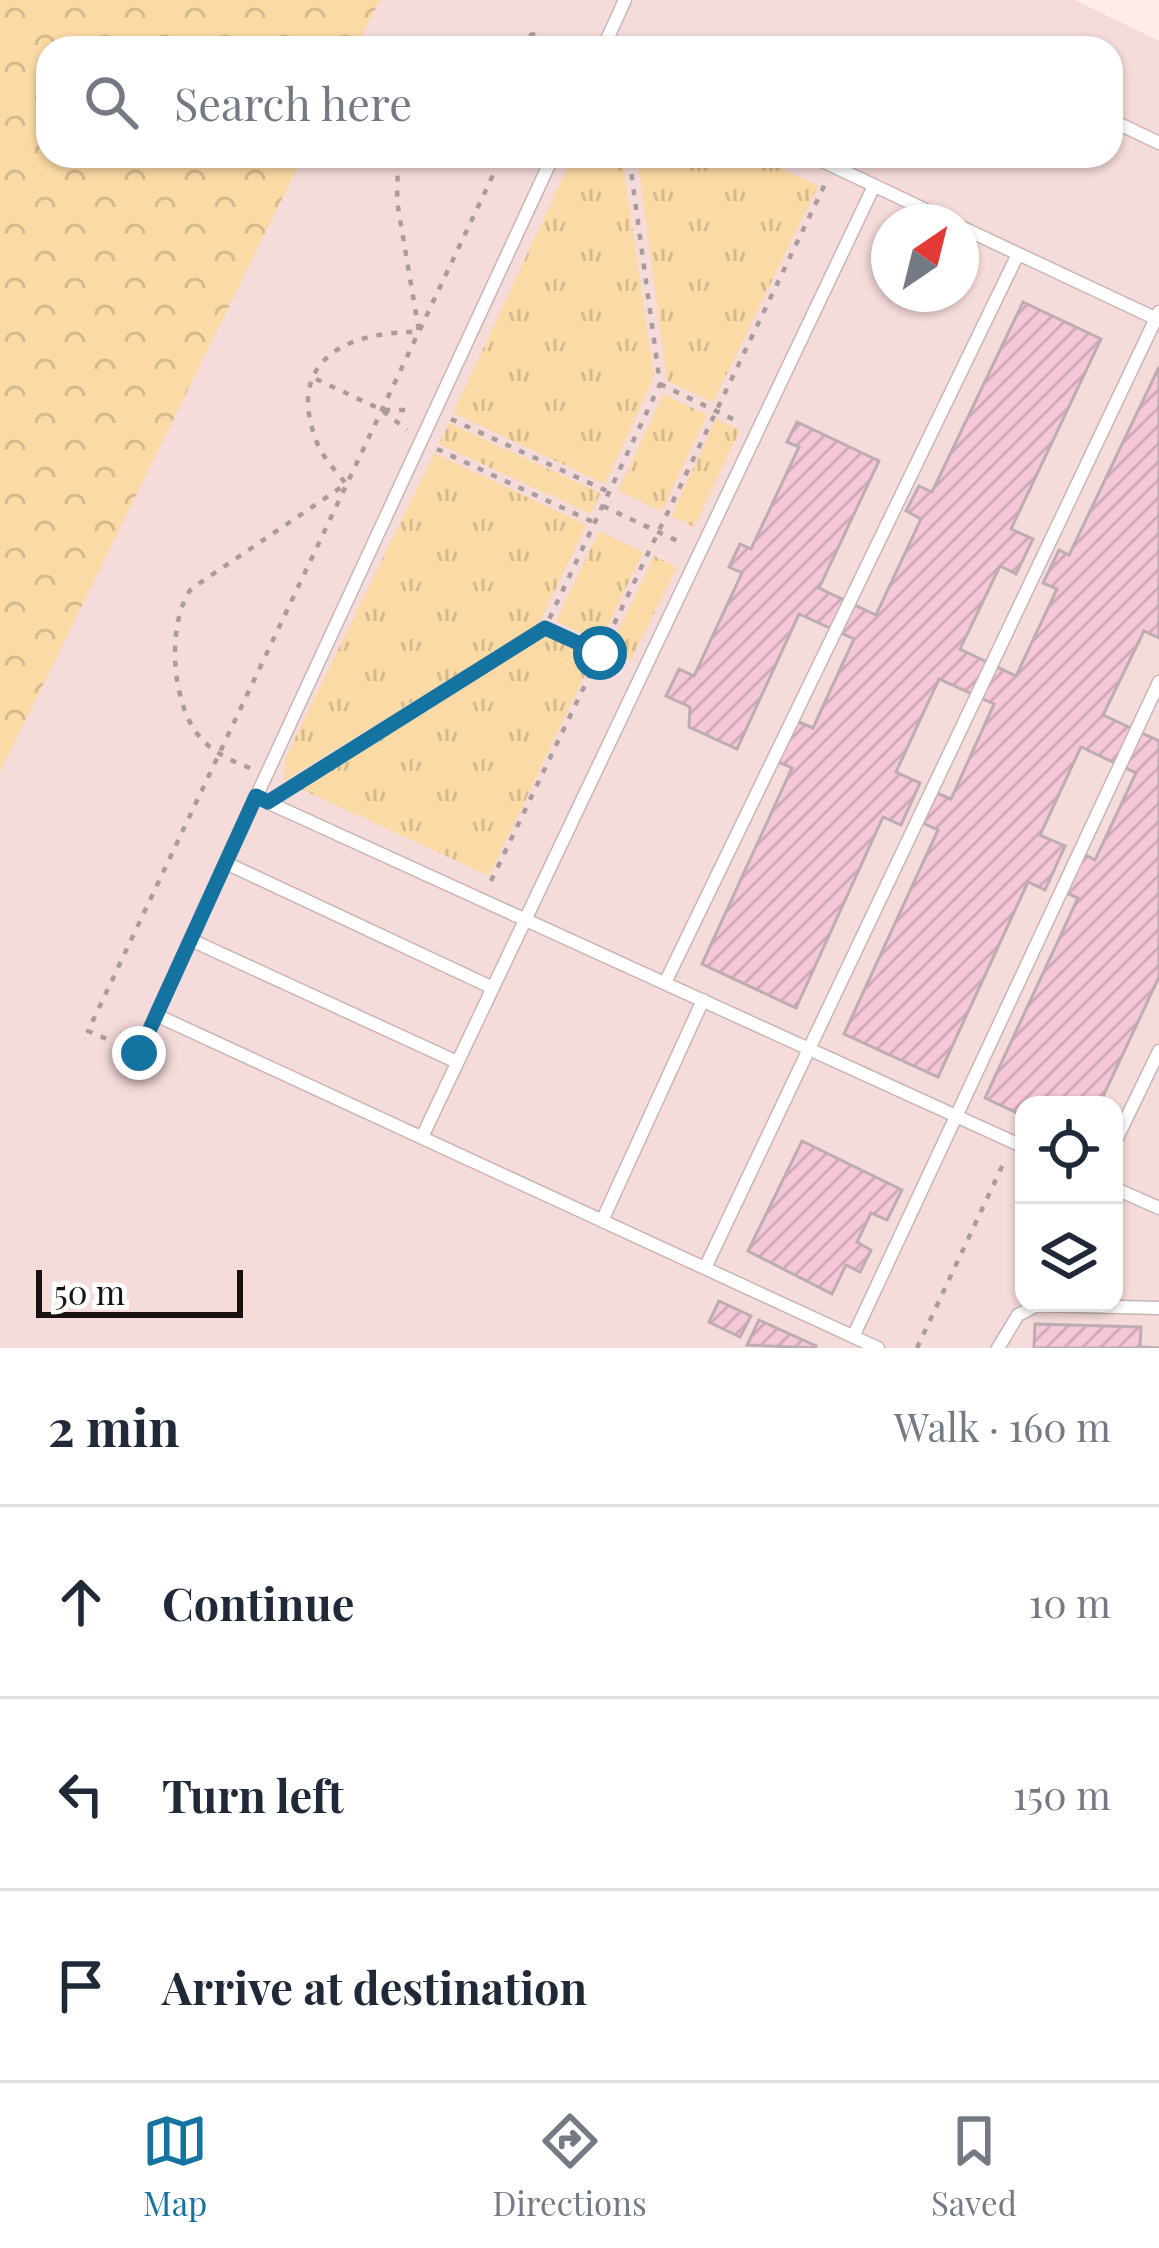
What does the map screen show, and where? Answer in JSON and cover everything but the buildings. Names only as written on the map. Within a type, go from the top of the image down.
[{"type":"lane","points":[[608,36],[625,0]]},
{"type":"lane","points":[[1123,126],[1159,143]]},
{"type":"lane","points":[[547,168],[266,776],[262,799],[226,863],[156,1015],[878,1348]]},
{"type":"lane","points":[[837,168],[912,204]]},
{"type":"lane","points":[[422,1137],[874,186]]},
{"type":"lane","points":[[705,1268],[1158,317],[979,236]]},
{"type":"lane","points":[[665,983],[1018,254]]},
{"type":"lane","points":[[853,1336],[1159,682]]},
{"type":"lane","points":[[262,799],[1015,1143]]},
{"type":"lane","points":[[226,863],[493,988]]},
{"type":"lane","points":[[190,940],[457,1062]]},
{"type":"lane","points":[[602,1220],[703,1000]]},
{"type":"lane","points":[[1123,1125],[1159,1051]]},
{"type":"lane","points":[[1123,1192],[1159,1208]]},
{"type":"lane","points":[[998,1348],[1018,1315],[1037,1306],[1159,1308]]},
{"type":"path","points":[[398,168],[398,201],[418,332]]},
{"type":"path","points":[[156,1015],[139,1053],[88,1031],[496,168]]},
{"type":"path","points":[[262,799],[545,628],[660,384],[631,168]]},
{"type":"path","points":[[482,899],[832,168]]},
{"type":"path","points":[[346,484],[319,447],[309,409],[314,378],[328,352],[352,340],[418,332]]},
{"type":"path","points":[[314,378],[382,410],[421,442],[595,523]]},
{"type":"path","points":[[660,384],[757,430]]},
{"type":"path","points":[[382,410],[435,411],[609,492]]},
{"type":"path","points":[[266,776],[218,754],[195,732],[181,697],[174,639],[178,606],[191,589],[346,484]]},
{"type":"path","points":[[602,506],[700,551]]},
{"type":"path","points":[[545,628],[643,672]]},
{"type":"path","points":[[917,1348],[1015,1153]]},
{"type":"shaded area","points":[[379,0],[1075,0],[1159,41],[1159,1348],[0,1348],[0,768],[296,168],[1123,168],[1123,36],[361,36]]},
{"type":"green space","points":[[0,0],[380,0],[362,36],[36,36],[36,168],[297,168],[0,772]]},
{"type":"green space","points":[[567,168],[624,168],[654,377],[605,484],[453,413]]},
{"type":"green space","points":[[639,168],[781,168],[818,186],[713,402],[667,381]]},
{"type":"green space","points":[[663,394],[707,415],[662,511],[618,491]]},
{"type":"green space","points":[[716,419],[740,430],[694,527],[671,516]]},
{"type":"green space","points":[[449,423],[600,493],[591,514],[439,444]]},
{"type":"green space","points":[[434,453],[586,525],[539,624],[284,781],[285,759]]},
{"type":"green space","points":[[599,531],[643,552],[600,642],[556,621]]},
{"type":"green space","points":[[654,556],[677,567],[631,660],[609,650]]},
{"type":"green space","points":[[547,634],[594,656],[489,876],[301,789]]},
{"type":"route","points":[[139,1053],[256,796],[268,802],[545,628],[600,653]]}]
